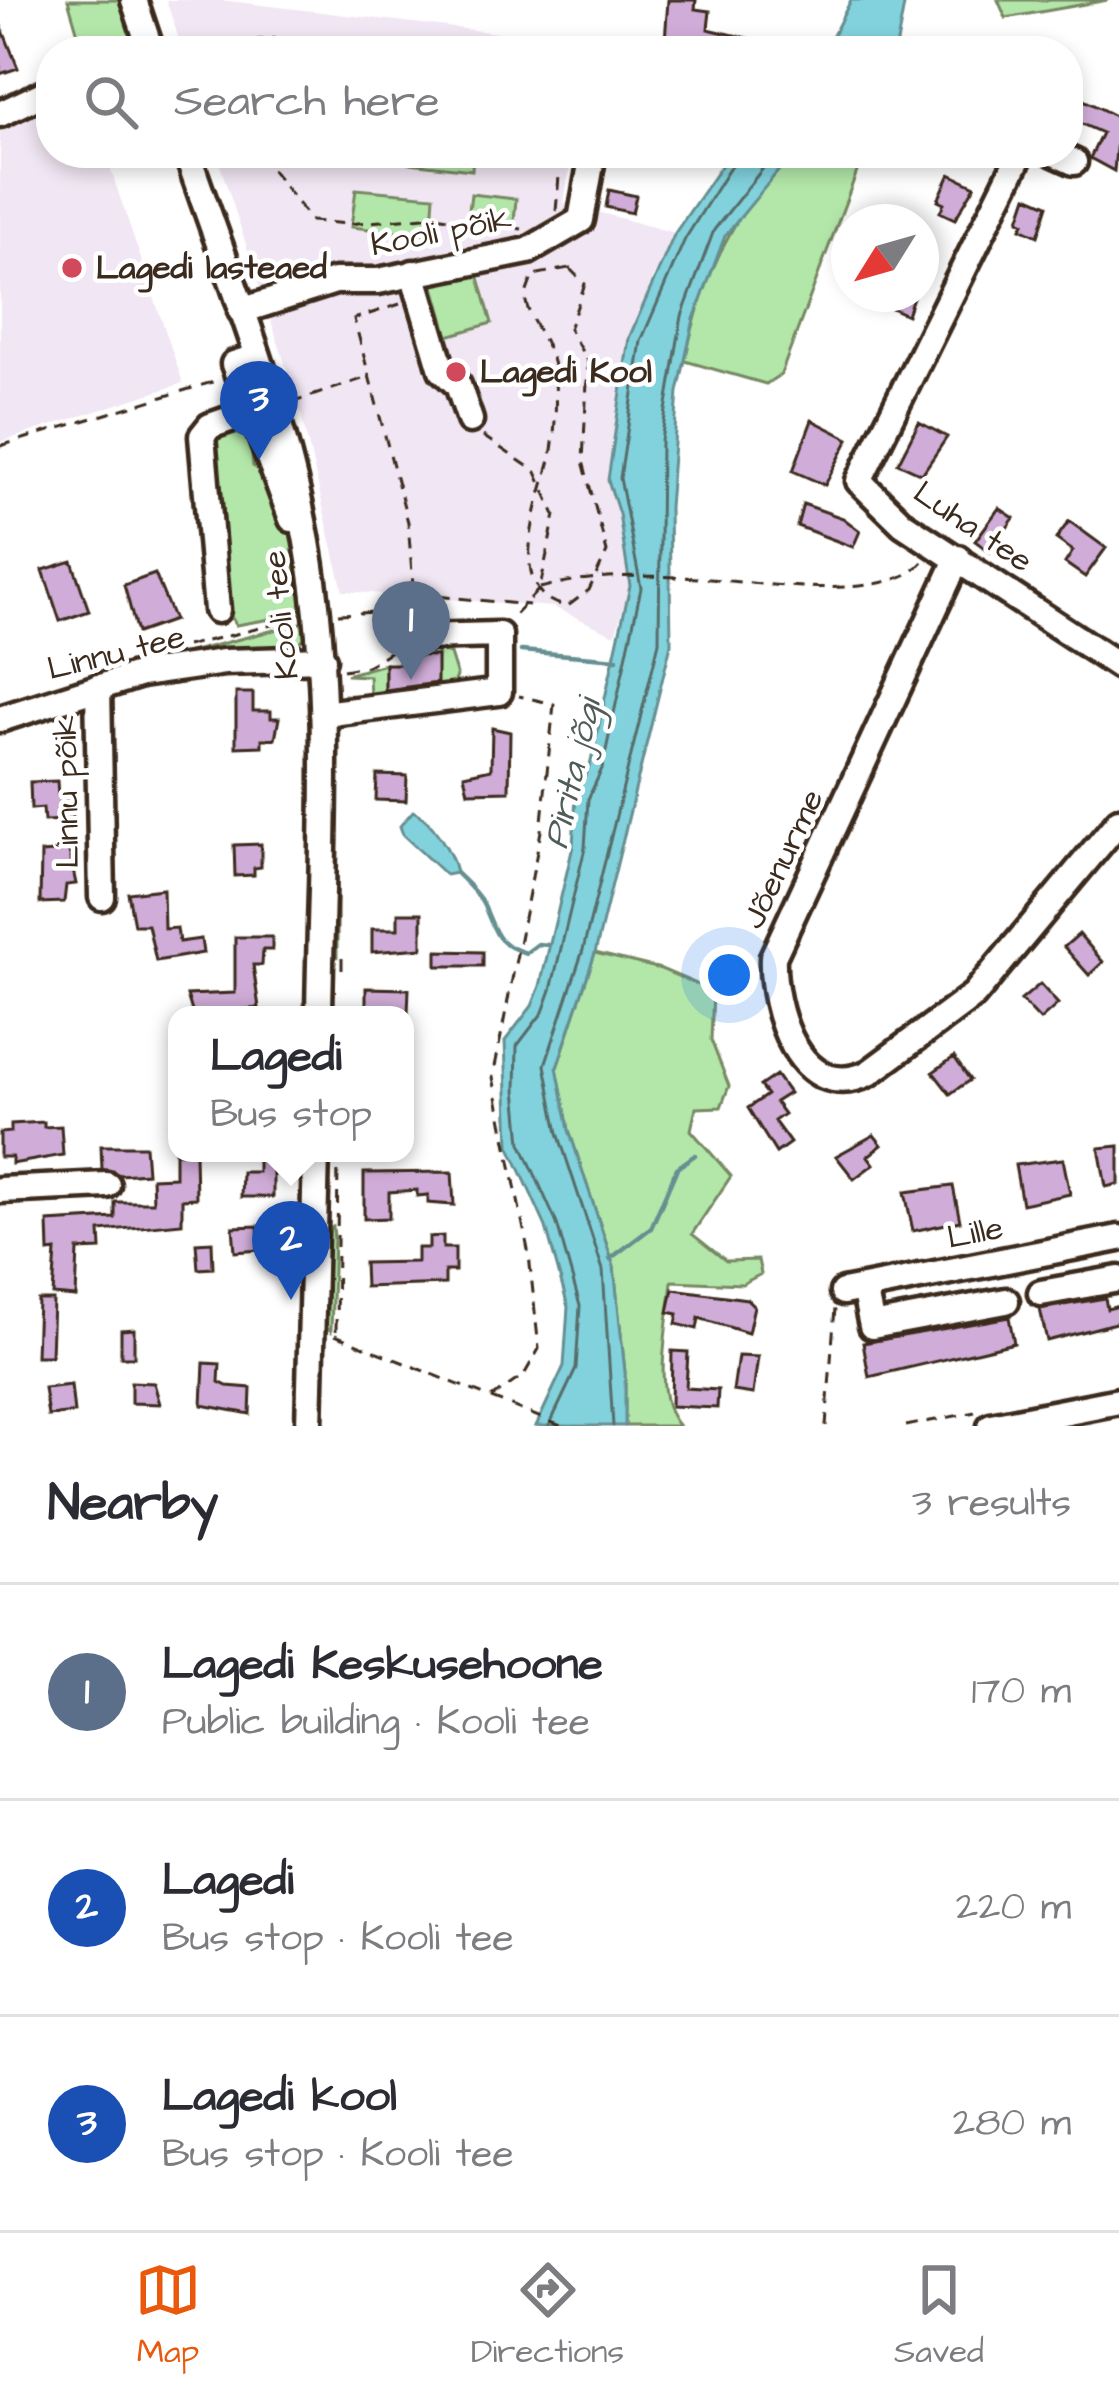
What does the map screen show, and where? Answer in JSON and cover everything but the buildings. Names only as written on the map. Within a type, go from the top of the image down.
[{"type":"street","points":[[142,3],[146,36]]},
{"type":"street","points":[[0,114],[36,97]]},
{"type":"street","name":"Kooli tee","points":[[192,168],[241,311],[247,365],[309,553],[332,665],[323,714],[319,1006]]},
{"type":"street","name":"Kooli põik","points":[[241,311],[335,281],[417,285],[528,251],[581,220],[590,168]]},
{"type":"street","name":"Luha tee","points":[[1014,168],[859,481],[902,524],[1119,666]]},
{"type":"street","points":[[417,285],[442,370],[458,386],[470,420]]},
{"type":"street","points":[[247,365],[250,412],[277,490],[309,553]]},
{"type":"street","points":[[217,610],[202,436],[210,425],[250,412]]},
{"type":"street","name":"Jõenurme","points":[[958,558],[773,957],[772,994],[792,1042],[830,1079],[853,1081],[869,1073],[974,995],[1119,821]]},
{"type":"street","points":[[323,714],[499,692],[499,634],[419,631]]},
{"type":"street","name":"Linnu tee","points":[[0,719],[98,686],[202,665],[332,665]]},
{"type":"street","name":"Linnu põik","points":[[98,686],[102,897]]},
{"type":"street","points":[[309,1426],[319,1337],[300,1330],[300,1302],[303,1262],[314,1243],[322,1162]]},
{"type":"street","points":[[0,1190],[107,1185]]},
{"type":"street","name":"Lille","points":[[854,1290],[1119,1238]]},
{"type":"street","points":[[1041,1293],[1119,1279]]},
{"type":"street","points":[[854,1290],[872,1326],[1006,1301]]},
{"type":"street","points":[[991,1426],[1082,1418],[1119,1401]]},
{"type":"path","points":[[270,168],[311,221],[348,224],[435,216],[519,230],[540,223]]},
{"type":"path","points":[[556,214],[560,168]]},
{"type":"path","points":[[569,268],[585,284],[568,329],[588,362],[591,391],[583,461],[607,552],[595,578],[579,602],[555,604],[532,578],[528,552],[551,457],[555,370],[525,297],[533,275],[569,268]]},
{"type":"path","points":[[417,285],[354,319],[408,521],[414,595],[425,621],[419,631]]},
{"type":"path","points":[[0,446],[247,365]]},
{"type":"path","points":[[287,404],[369,377]]},
{"type":"path","points":[[470,420],[544,482],[556,528],[540,588],[499,634]]},
{"type":"path","points":[[540,588],[615,576],[701,578],[784,589],[886,580],[919,567],[935,544]]},
{"type":"path","points":[[333,613],[377,612],[414,595],[529,604]]},
{"type":"path","points":[[332,665],[367,666],[385,653]]},
{"type":"path","points":[[491,1398],[524,1375],[539,1349],[529,1255],[493,1076],[541,831],[554,704],[499,692]]},
{"type":"path","points":[[323,1162],[319,1337],[561,1426]]},
{"type":"path","points":[[826,1426],[836,1301],[854,1290]]},
{"type":"shaded area","points":[[166,0],[220,0],[524,36],[178,36]]},
{"type":"shaded area","name":"Lagedi lasteaed","points":[[36,115],[36,168],[110,168],[183,383],[0,442],[0,132]]},
{"type":"shaded area","name":"Lagedi Kool","points":[[221,168],[570,168],[564,203],[675,233],[650,283],[608,480],[619,514],[630,586],[615,635],[553,607],[343,591],[299,406]]},
{"type":"green space","points":[[68,0],[125,0],[133,25],[130,36],[79,36]]},
{"type":"green space","points":[[998,0],[1108,0],[1006,18]]},
{"type":"green space","points":[[778,168],[858,168],[845,204],[831,204],[831,241],[781,374],[766,384],[685,361],[710,275],[753,198]]},
{"type":"green space","points":[[356,189],[434,196],[431,236],[351,227]]},
{"type":"green space","points":[[471,194],[516,199],[514,222],[468,218]]},
{"type":"green space","points":[[477,271],[492,323],[448,336],[433,283]]},
{"type":"green space","points":[[229,431],[250,438],[253,466],[265,473],[298,553],[306,613],[236,625],[230,615],[214,436]]},
{"type":"green space","points":[[309,621],[306,637],[295,646],[62,685]]},
{"type":"green space","points":[[437,650],[450,654],[457,676],[450,695],[345,709],[345,695],[370,696],[369,676],[346,675],[385,664],[385,695],[436,695]]},
{"type":"green space","points":[[338,742],[337,956],[332,953]]},
{"type":"green space","points":[[595,953],[661,969],[713,991],[711,1040],[729,1086],[721,1107],[696,1108],[691,1130],[731,1176],[692,1234],[726,1261],[758,1260],[761,1274],[742,1284],[672,1281],[663,1377],[670,1413],[679,1426],[625,1426],[625,1372],[614,1267],[569,1130],[557,1068]]},
{"type":"green space","points":[[333,1227],[331,1331],[322,1323],[326,1231]]},
{"type":"water","points":[[851,0],[905,0],[898,36],[833,36]]},
{"type":"water","points":[[720,168],[781,168],[725,236],[694,319],[678,392],[669,507],[671,644],[595,953],[557,1067],[569,1130],[614,1267],[625,1372],[625,1426],[536,1426],[564,1366],[568,1307],[546,1227],[509,1145],[505,1041],[532,1006],[540,986],[573,846],[576,796],[590,765],[630,586],[619,514],[608,480],[629,338],[675,233]]},
{"type":"water","points":[[413,811],[440,837],[456,873],[446,875],[403,835],[400,826]]},
{"type":"waterway","points":[[521,651],[617,659]]},
{"type":"waterway","points":[[456,873],[478,895],[497,935],[507,945],[526,953],[538,944],[548,945]]},
{"type":"waterway","points":[[610,1259],[651,1228],[677,1168],[695,1155]]},
{"type":"place","name":"Lagedi lasteaed","points":[[72,268]]},
{"type":"place","name":"Lagedi Kool","points":[[456,372]]},
{"type":"place","name":"Lagedi kool","points":[[259,460]]},
{"type":"place","name":"Lagedi Keskusehoone","points":[[411,680]]},
{"type":"place","name":"Lagedi","points":[[291,1300]]},
{"type":"water label","name":"Pirita jõgi","points":[[573,774]]}]
